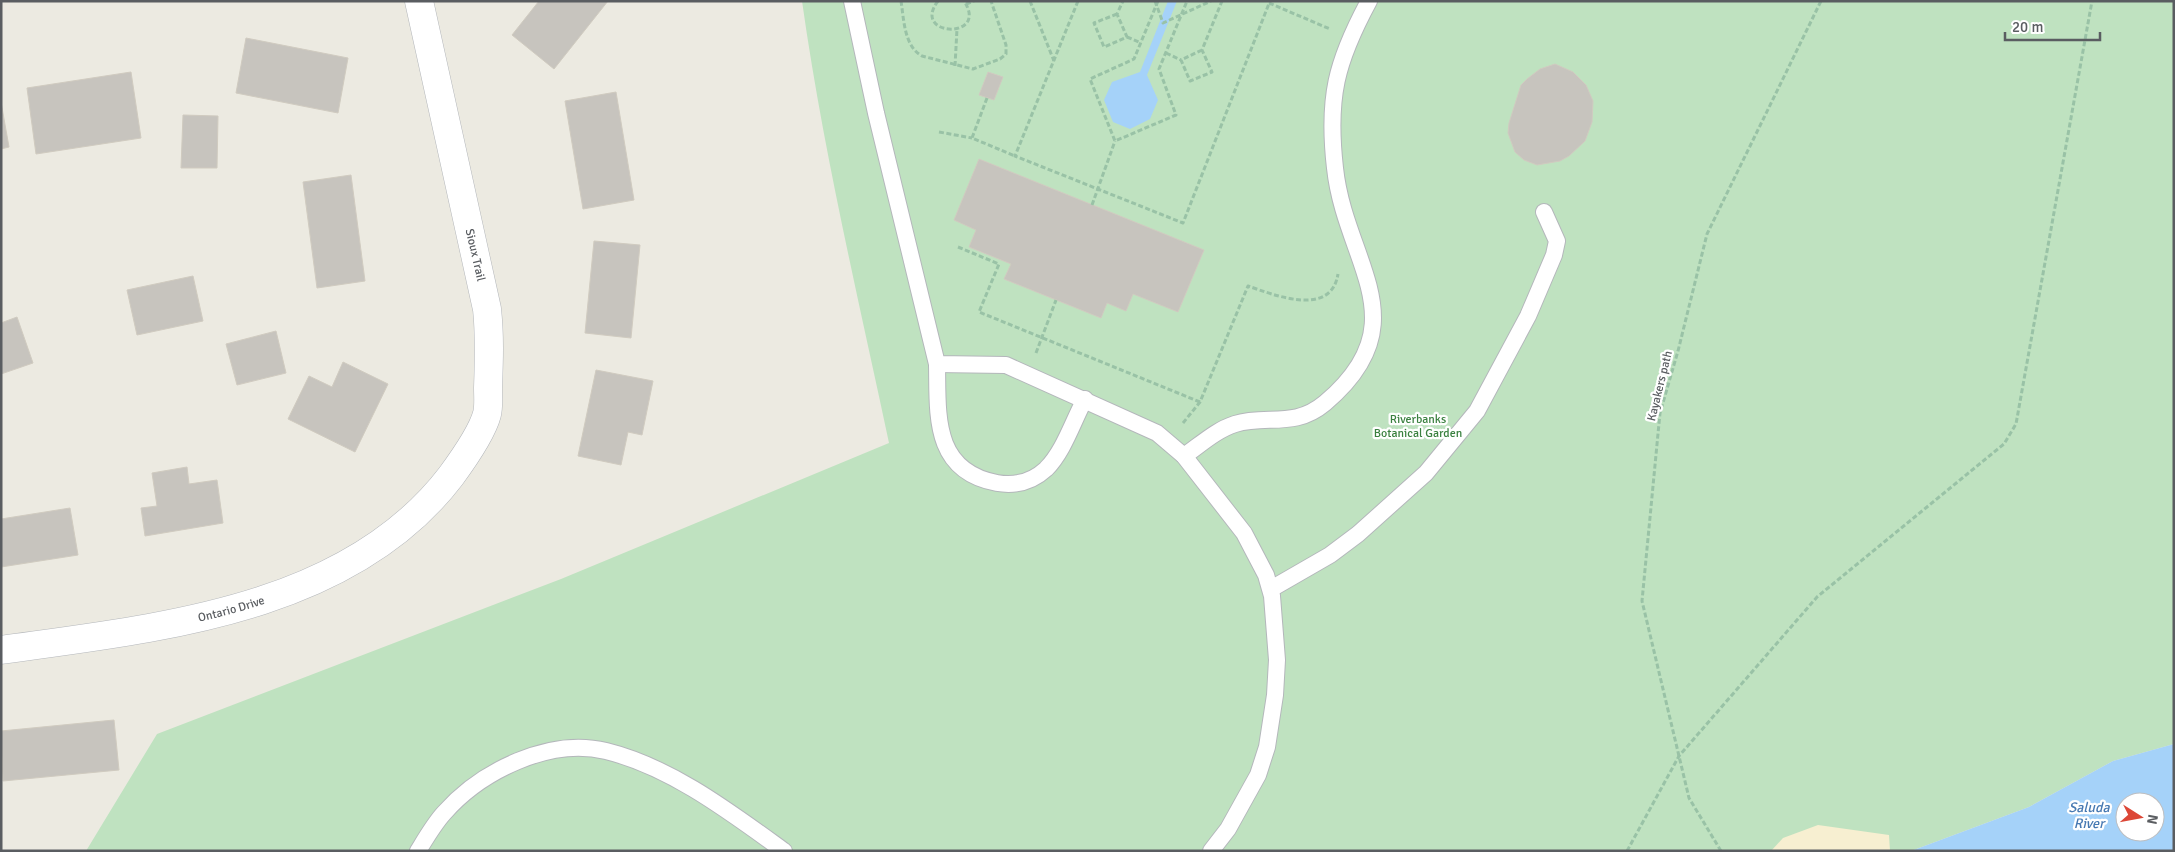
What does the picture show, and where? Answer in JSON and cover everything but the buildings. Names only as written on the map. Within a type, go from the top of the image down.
[{"type":"street","name":"Sioux Trail","points":[[419,1],[487,309],[490,341],[487,415],[466,457],[434,498]]},
{"type":"street","name":"Ontario Drive","points":[[1,650],[117,634],[210,615],[298,588],[346,566],[398,532],[434,498]]},
{"type":"lane","points":[[852,1],[876,113],[937,364],[938,422],[942,439],[948,452],[967,472],[994,482],[1010,484],[1024,482],[1047,468],[1064,441],[1084,399]]},
{"type":"lane","points":[[1184,456],[1223,428],[1236,423],[1286,420],[1312,412],[1329,399],[1353,373],[1372,341],[1374,308],[1340,195],[1335,170],[1332,112],[1334,89],[1347,42],[1369,1]]},
{"type":"lane","points":[[1270,589],[1330,555],[1358,534],[1426,473],[1478,412],[1528,316],[1554,255],[1557,241],[1544,212]]},
{"type":"lane","points":[[937,364],[999,363],[1028,373],[1157,433],[1184,456],[1244,533],[1266,575],[1276,629],[1277,660],[1272,720],[1267,747],[1258,775],[1246,801],[1211,851]]},
{"type":"lane","points":[[418,851],[444,813],[483,780],[512,762],[566,748],[604,750],[630,758],[656,770],[737,817],[784,851]]},
{"type":"path","points":[[901,1],[908,40],[915,52],[968,69],[979,68],[1000,59],[1006,54],[1006,45],[991,1]]},
{"type":"path","points":[[935,2],[933,14],[938,25],[948,30],[957,29],[967,19],[965,2],[974,1]]},
{"type":"path","points":[[1030,1],[1054,61]]},
{"type":"path","points":[[1016,156],[1078,1]]},
{"type":"path","points":[[1122,1],[1117,14],[1127,37],[1141,43]]},
{"type":"path","points":[[1115,141],[1176,115],[1160,69],[1187,1]]},
{"type":"path","points":[[1156,3],[1163,23],[1210,1]]},
{"type":"path","points":[[1181,60],[1202,50],[1222,1]]},
{"type":"path","name":"Kayakers path","points":[[1721,851],[1690,798],[1642,601],[1660,413],[1678,351],[1707,234],[1822,1]]},
{"type":"path","points":[[1628,851],[1679,756],[1817,597],[2004,444],[2016,424],[2092,1]]},
{"type":"path","points":[[939,132],[972,138],[1183,223],[1270,2],[1335,31]]},
{"type":"path","points":[[1092,205],[1115,141],[1090,79],[1134,59],[1156,3]]},
{"type":"path","points":[[1117,14],[1094,23],[1104,47],[1127,37]]},
{"type":"path","points":[[955,66],[957,29]]},
{"type":"path","points":[[1166,53],[1181,60],[1190,81],[1212,72],[1202,50]]},
{"type":"path","points":[[972,138],[987,98]]},
{"type":"path","points":[[958,247],[999,264],[979,312],[1200,402],[1248,286],[1295,299],[1321,298],[1327,295],[1334,287],[1338,268]]},
{"type":"path","points":[[1028,373],[1056,300]]},
{"type":"green space","name":"Riverbanks Botanical Garden","points":[[802,1],[2174,1],[2174,744],[2113,761],[2029,807],[1911,851],[86,851],[157,734],[561,579],[889,443],[831,168],[810,57]]},
{"type":"sand","points":[[1818,825],[1889,835],[1890,851],[1771,851],[1783,838]]},
{"type":"water","points":[[1168,1],[1177,1],[1147,75],[1158,100],[1150,119],[1130,129],[1113,122],[1104,100],[1112,82],[1140,72]]},
{"type":"water","name":"Saluda River","points":[[2174,744],[2174,851],[1911,851],[2029,807],[2113,761]]}]
